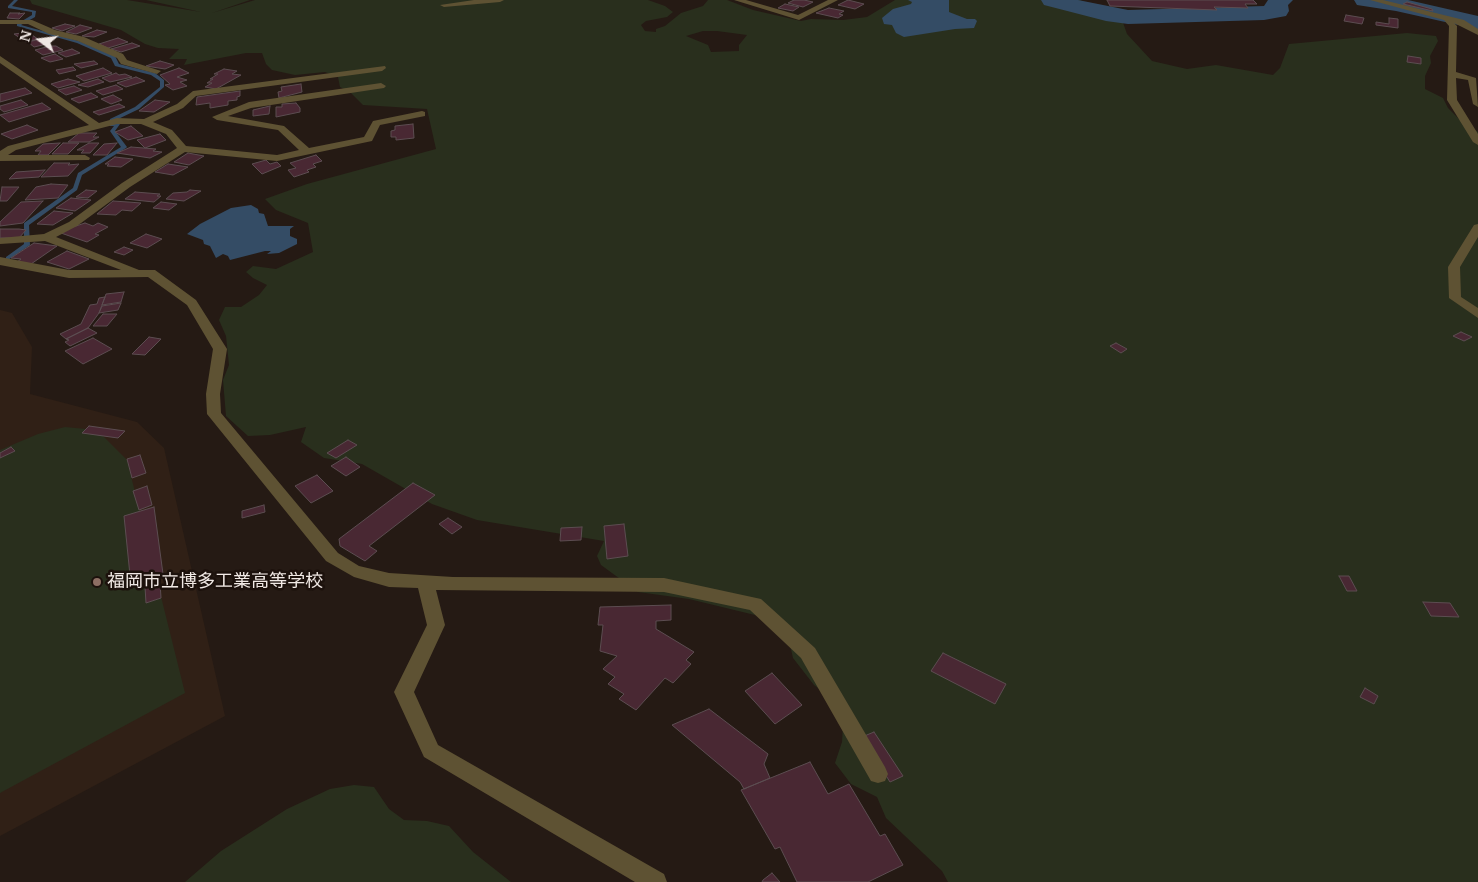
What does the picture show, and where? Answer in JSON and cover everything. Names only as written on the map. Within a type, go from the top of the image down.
[{"type":"street","points":[[444,5],[500,0]]},
{"type":"street","points":[[736,0],[798,18],[834,0]]},
{"type":"street","points":[[1374,0],[1461,22],[1478,33]]},
{"type":"street","points":[[1448,19],[1453,26],[1452,100],[1478,142]]},
{"type":"street","points":[[0,22],[29,22],[52,32],[81,38],[120,56],[124,62],[157,71]]},
{"type":"street","points":[[0,59],[97,126]]},
{"type":"street","points":[[146,122],[180,106],[193,94],[378,69],[382,88],[249,105],[226,112],[217,117],[281,128],[307,152]]},
{"type":"street","points":[[1452,74],[1472,78],[1477,100]]},
{"type":"street","points":[[0,241],[43,237],[73,224],[126,185],[183,149],[202,149],[277,158],[368,139],[376,123],[422,114]]},
{"type":"street","points":[[0,157],[12,148],[117,121],[146,122],[169,132],[183,149]]},
{"type":"street","points":[[0,142],[12,148]]},
{"type":"street","points":[[0,157],[86,158]]},
{"type":"street","points":[[1478,227],[1454,267],[1455,298],[1478,314]]},
{"type":"street","points":[[43,237],[141,273]]},
{"type":"street","points":[[0,261],[69,274],[151,273],[192,303],[220,349],[213,394],[214,414],[332,557],[354,571],[389,580],[424,582],[664,585],[755,604],[808,654],[878,774]]},
{"type":"street","points":[[424,582],[436,625],[404,692],[431,751],[656,882]]},
{"type":"shaded area","name":"福岡市立博多工業高等学校","points":[[0,310],[12,313],[32,347],[30,394],[137,422],[164,448],[225,716],[0,836]]},
{"type":"green space","points":[[30,0],[127,0],[201,12],[146,0],[250,0],[212,13],[255,0],[648,0],[665,6],[673,12],[667,17],[646,21],[641,25],[645,31],[656,32],[656,29],[665,26],[681,13],[703,6],[708,0],[727,0],[753,10],[801,21],[811,19],[843,20],[867,17],[895,0],[1080,0],[1096,8],[1120,14],[1127,34],[1152,61],[1187,69],[1216,65],[1273,75],[1280,68],[1289,44],[1407,33],[1436,36],[1438,41],[1430,56],[1431,63],[1425,76],[1425,89],[1443,98],[1448,108],[1460,120],[1478,132],[1478,882],[948,882],[942,871],[886,818],[877,797],[851,784],[835,763],[842,742],[844,708],[814,685],[793,658],[788,636],[759,616],[689,599],[638,592],[601,565],[597,556],[604,541],[477,520],[432,504],[362,464],[324,458],[301,442],[306,427],[270,435],[248,436],[226,416],[223,380],[229,365],[226,336],[219,320],[225,307],[241,307],[259,295],[267,285],[246,272],[253,266],[276,269],[313,252],[308,223],[276,210],[265,199],[307,184],[436,149],[427,109],[363,105],[351,93],[340,87],[338,77],[325,72],[295,75],[272,70],[266,64],[262,53],[246,53],[184,65],[187,59],[169,59],[179,49],[158,48],[145,44],[121,30],[32,4]],"holes":[[[703,31],[747,35],[739,45],[739,51],[711,52],[708,45],[686,36]]]},
{"type":"green space","name":"福岡市立博多工業高等学校","points":[[65,427],[97,430],[127,460],[185,693],[0,793],[0,450],[38,434]]},
{"type":"green space","points":[[354,785],[374,787],[389,809],[404,820],[427,821],[449,826],[473,852],[511,882],[185,882],[221,851],[287,809],[330,789]]},
{"type":"water","points":[[908,0],[949,0],[949,12],[977,21],[974,28],[904,37],[896,33],[892,25],[884,24],[882,18],[893,9],[911,4],[912,2]]},
{"type":"water","points":[[251,205],[258,209],[259,213],[264,214],[268,226],[294,226],[290,229],[290,236],[297,239],[297,244],[279,253],[267,254],[271,251],[265,251],[230,260],[228,256],[223,254],[216,258],[210,246],[204,244],[203,240],[187,234],[200,224],[231,208]]},
{"type":"building","points":[[794,0],[813,2],[803,7],[788,3]]},
{"type":"building","points":[[848,0],[864,4],[855,9],[838,5]]},
{"type":"building","points":[[1107,0],[1253,0],[1257,4],[1245,4],[1248,8],[1214,7],[1217,10],[1110,6]]},
{"type":"building","points":[[1407,2],[1432,9],[1433,11],[1403,4]]},
{"type":"building","points":[[785,4],[799,7],[793,11],[778,8]]},
{"type":"building","points":[[829,8],[844,11],[839,14],[843,15],[838,18],[816,13]]},
{"type":"building","points":[[10,13],[25,13],[19,19],[7,18]]},
{"type":"building","points":[[1346,15],[1364,18],[1362,24],[1344,21]]},
{"type":"building","points":[[1389,18],[1398,19],[1398,28],[1376,25],[1376,22],[1389,24]]},
{"type":"building","points":[[65,24],[75,26],[62,31],[52,28]]},
{"type":"building","points":[[80,25],[92,28],[76,34],[66,32]]},
{"type":"building","points":[[97,30],[107,32],[94,37],[82,36]]},
{"type":"building","points":[[29,33],[38,39],[26,42],[14,34]]},
{"type":"building","points":[[118,38],[128,42],[108,48],[99,44]]},
{"type":"building","points":[[40,39],[47,44],[34,47],[28,42]]},
{"type":"building","points":[[132,43],[140,46],[121,52],[111,49]]},
{"type":"building","points":[[56,46],[63,50],[43,55],[35,50]]},
{"type":"building","points":[[72,49],[80,53],[66,57],[58,53]]},
{"type":"building","points":[[55,54],[63,59],[50,62],[41,58]]},
{"type":"building","points":[[1408,56],[1421,58],[1421,64],[1407,62]]},
{"type":"building","points":[[94,61],[98,64],[81,68],[74,64]]},
{"type":"building","points":[[160,61],[174,65],[165,69],[146,66]]},
{"type":"building","points":[[73,67],[76,70],[59,74],[56,70]]},
{"type":"building","points":[[103,68],[112,73],[84,81],[76,76]]},
{"type":"building","points":[[179,68],[189,73],[177,77],[187,80],[180,82],[187,86],[173,90],[165,85],[170,84],[160,75]]},
{"type":"building","points":[[224,69],[237,71],[232,74],[241,75],[216,89],[205,87],[212,83],[207,83],[213,79],[210,79],[218,74],[214,74]]},
{"type":"building","points":[[116,73],[132,77],[110,82],[102,78]]},
{"type":"building","points":[[136,77],[145,81],[126,87],[117,83]]},
{"type":"building","points":[[68,79],[80,82],[58,88],[51,84]]},
{"type":"building","points":[[98,79],[104,82],[88,87],[78,85]]},
{"type":"building","points":[[301,84],[302,92],[279,98],[278,92],[282,91],[281,87]]},
{"type":"building","points":[[116,85],[123,89],[103,95],[96,91]]},
{"type":"building","points":[[74,86],[82,90],[66,95],[58,90]]},
{"type":"building","points":[[25,88],[32,93],[0,102],[0,94]]},
{"type":"building","points":[[240,91],[240,96],[237,97],[237,100],[228,101],[228,105],[210,108],[210,103],[196,105],[197,97]]},
{"type":"building","points":[[91,93],[98,97],[79,103],[71,99]]},
{"type":"building","points":[[113,95],[122,100],[111,104],[101,99]]},
{"type":"building","points":[[21,100],[28,105],[4,112],[0,109],[0,106]]},
{"type":"building","points":[[155,100],[170,102],[154,112],[139,111]]},
{"type":"building","points":[[42,103],[51,109],[9,122],[0,115]]},
{"type":"building","points":[[296,103],[300,108],[300,112],[276,117],[276,107],[282,107],[282,104]]},
{"type":"building","points":[[119,104],[125,107],[99,115],[93,112]]},
{"type":"building","points":[[270,106],[269,114],[253,116],[253,110]]},
{"type":"building","points":[[413,124],[414,138],[396,140],[396,137],[391,137],[391,131],[395,130],[395,126]]},
{"type":"building","points":[[27,125],[38,130],[12,139],[1,134]]},
{"type":"building","points":[[131,126],[143,136],[128,140],[115,132]]},
{"type":"building","points":[[79,133],[97,133],[93,137],[99,137],[89,142],[68,142]]},
{"type":"building","points":[[160,134],[166,140],[145,148],[137,140]]},
{"type":"building","points":[[60,143],[48,155],[38,155],[41,151],[35,151],[43,144]]},
{"type":"building","points":[[63,143],[79,143],[68,154],[52,154]]},
{"type":"building","points":[[89,143],[99,143],[90,153],[81,153],[84,150],[77,150]]},
{"type":"building","points":[[117,143],[107,155],[93,155],[104,144]]},
{"type":"building","points":[[131,147],[156,149],[153,151],[162,152],[150,158],[117,153]]},
{"type":"building","points":[[188,153],[204,156],[189,165],[174,162]]},
{"type":"building","points":[[316,155],[322,161],[313,164],[316,167],[307,170],[309,172],[294,177],[288,170],[296,168],[290,163]]},
{"type":"building","points":[[115,157],[133,159],[121,167],[107,166],[109,164],[105,164]]},
{"type":"building","points":[[266,160],[270,164],[277,162],[281,166],[262,174],[252,164]]},
{"type":"building","points":[[54,163],[79,164],[68,176],[41,177]]},
{"type":"building","points":[[168,164],[188,167],[173,175],[155,172]]},
{"type":"building","points":[[45,170],[39,177],[9,179],[16,172]]},
{"type":"building","points":[[51,184],[68,185],[58,198],[25,200],[36,187]]},
{"type":"building","points":[[2,187],[19,187],[7,201],[0,201]]},
{"type":"building","points":[[86,190],[97,191],[88,198],[76,197]]},
{"type":"building","points":[[190,190],[201,191],[184,201],[166,199],[173,193]]},
{"type":"building","points":[[135,192],[160,194],[157,196],[161,196],[154,202],[125,199]]},
{"type":"building","points":[[71,198],[91,200],[75,211],[56,208]]},
{"type":"building","points":[[43,201],[23,223],[0,226],[0,222],[21,202]]},
{"type":"building","points":[[113,201],[141,203],[132,211],[122,210],[116,215],[97,214]]},
{"type":"building","points":[[161,202],[177,204],[169,210],[153,208]]},
{"type":"building","points":[[54,211],[73,213],[53,225],[37,224]]},
{"type":"building","points":[[85,223],[93,226],[98,223],[108,227],[95,234],[99,235],[87,242],[58,232]]},
{"type":"building","points":[[0,229],[26,230],[19,238],[0,238]]},
{"type":"building","points":[[146,234],[162,239],[147,248],[130,243]]},
{"type":"building","points":[[34,243],[57,246],[31,264],[17,262],[21,259],[11,258]]},
{"type":"building","points":[[124,247],[133,250],[124,255],[114,252]]},
{"type":"building","points":[[67,251],[89,259],[69,269],[47,262]]},
{"type":"building","points":[[124,292],[121,302],[102,305],[106,294]]},
{"type":"building","points":[[105,297],[99,313],[88,328],[66,339],[60,334],[81,324],[90,305],[97,304],[99,298]]},
{"type":"building","points":[[121,303],[118,310],[99,313],[102,306]]},
{"type":"building","points":[[103,314],[117,314],[107,326],[93,326]]},
{"type":"building","points":[[88,328],[97,333],[70,346],[65,342],[69,340],[66,339]]},
{"type":"building","points":[[1461,332],[1472,337],[1464,341],[1453,336]]},
{"type":"building","points":[[149,337],[161,339],[145,355],[132,354]]},
{"type":"building","points":[[93,338],[112,349],[83,364],[65,351]]},
{"type":"building","points":[[1116,343],[1127,349],[1121,353],[1110,346]]},
{"type":"building","points":[[89,426],[125,431],[118,438],[82,433]]},
{"type":"building","points":[[348,440],[357,445],[336,458],[327,453]]},
{"type":"building","points":[[11,447],[15,451],[0,458],[0,453]]},
{"type":"building","points":[[140,455],[146,473],[132,478],[127,459]]},
{"type":"building","points":[[346,457],[360,467],[346,476],[331,466]]},
{"type":"building","points":[[317,475],[333,491],[311,503],[295,486]]},
{"type":"building","points":[[413,483],[435,495],[369,546],[377,551],[365,561],[340,546],[339,539]]},
{"type":"building","points":[[147,486],[152,505],[139,510],[133,491]]},
{"type":"building","points":[[264,505],[265,512],[242,518],[242,511]]},
{"type":"building","points":[[154,507],[163,574],[131,585],[124,516]]},
{"type":"building","points":[[448,518],[462,527],[452,534],[439,524]]},
{"type":"building","points":[[624,524],[628,556],[607,559],[604,526]]},
{"type":"building","points":[[582,527],[581,540],[560,541],[561,528]]},
{"type":"building","points":[[1339,576],[1349,576],[1357,591],[1347,591]]},
{"type":"building","points":[[160,582],[161,598],[146,603],[145,587]]},
{"type":"building","points":[[1423,602],[1450,603],[1459,617],[1431,616]]},
{"type":"building","points":[[671,605],[671,620],[656,621],[656,629],[694,652],[686,660],[691,664],[673,683],[665,678],[636,710],[619,699],[624,694],[608,684],[615,677],[603,669],[617,656],[600,651],[603,625],[598,625],[600,607]]},
{"type":"building","points":[[943,653],[1006,684],[995,704],[931,671]]},
{"type":"building","points":[[772,673],[802,705],[775,724],[745,691]]},
{"type":"building","points":[[1365,688],[1378,696],[1374,704],[1360,697]]},
{"type":"building","points":[[709,709],[768,754],[764,764],[770,778],[744,789],[740,782],[672,725]]},
{"type":"building","points":[[874,732],[903,776],[890,782],[862,737]]},
{"type":"building","points":[[810,762],[828,794],[849,784],[880,836],[885,834],[903,865],[868,882],[797,882],[780,847],[775,849],[741,790]]},
{"type":"building","points":[[772,873],[780,882],[762,882],[763,880]]},
{"type":"waterway","points":[[8,258],[27,245],[26,224],[75,189],[80,174],[124,147],[112,131],[118,124],[110,125],[112,120],[137,108],[162,87],[162,81],[153,74],[117,65],[113,57],[78,42],[18,25],[34,16],[34,11],[9,7],[16,0]]},
{"type":"waterway","points":[[1052,0],[1106,14],[1128,17],[1264,13],[1278,11],[1277,3],[1282,0]]},
{"type":"waterway","points":[[1365,0],[1396,4],[1471,21],[1478,25]]},
{"type":"place","name":"福岡市立博多工業高等学校","points":[[97,582]]}]
